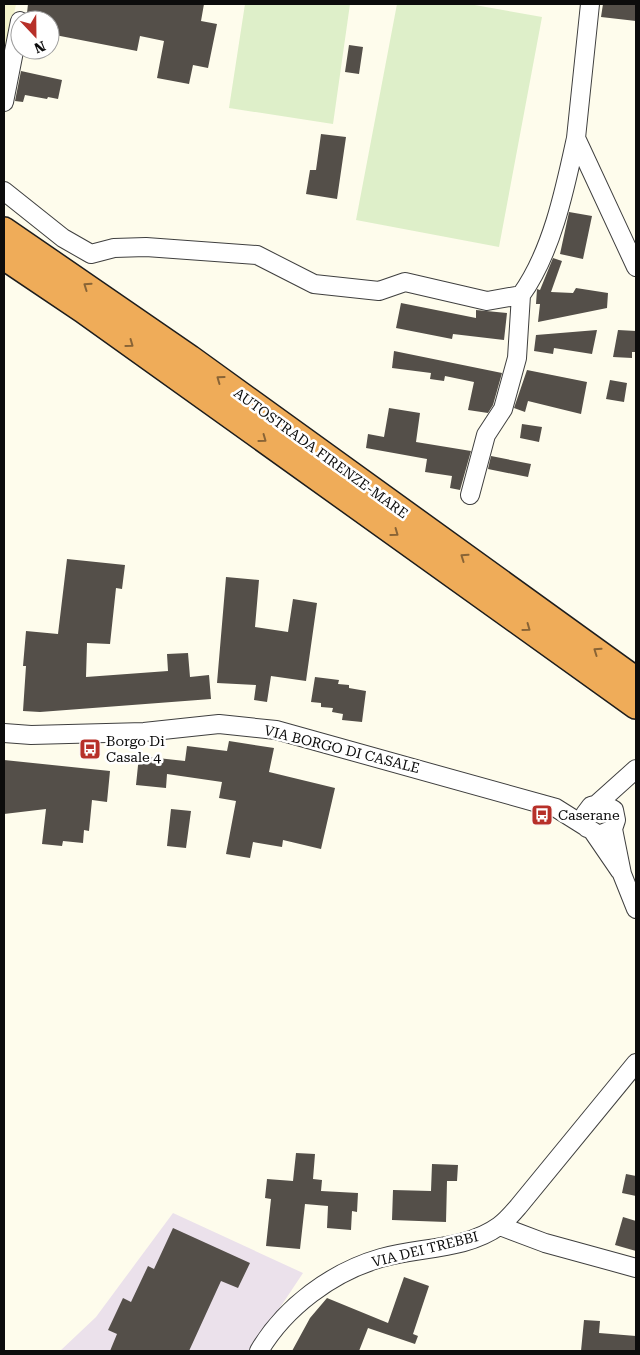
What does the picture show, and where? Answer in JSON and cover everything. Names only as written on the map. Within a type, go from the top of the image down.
[{"type":"highway","name":"AUTOSTRADA FIRENZE-MARE","points":[[4,230],[190,358],[633,698]]},
{"type":"highway","name":"AUTOSTRADA FIRENZE-MARE","points":[[4,257],[83,310],[633,698]]},
{"type":"street","points":[[470,496],[486,435],[503,409],[517,358],[521,295],[535,276],[564,193],[576,138],[590,4]]},
{"type":"street","points":[[4,102],[12,60]]},
{"type":"street","points":[[576,138],[636,267]]},
{"type":"street","points":[[4,191],[63,238],[92,254],[114,248],[146,246],[257,255],[314,284],[379,290],[405,282],[488,301],[521,295]]},
{"type":"street","name":"VIA BORGO DI CASALE","points":[[4,733],[32,735],[144,732],[219,724],[276,730],[556,808],[590,831]]},
{"type":"street","points":[[622,874],[590,831],[584,819],[594,805],[636,770]]},
{"type":"street","points":[[590,831],[604,835],[614,822],[636,770]]},
{"type":"street","points":[[594,805],[610,807],[622,874],[636,909]]},
{"type":"street","name":"VIA BORGO DI CASALE","points":[[556,808],[594,805]]},
{"type":"street","name":"VIA DEI TREBBI","points":[[259,1351],[268,1336],[295,1308],[312,1293],[349,1270],[383,1257],[468,1241],[500,1226],[518,1207],[636,1063]]},
{"type":"street","points":[[500,1226],[544,1243],[636,1268]]},
{"type":"shaded area","points":[[173,1213],[303,1273],[251,1351],[60,1351],[96,1317]]},
{"type":"green space","points":[[4,4],[16,4],[15,10],[10,10],[10,34],[4,65]]},
{"type":"green space","points":[[245,4],[350,4],[333,124],[229,108]]},
{"type":"green space","points":[[397,4],[469,4],[542,17],[499,247],[356,220]]},
{"type":"building","points":[[28,4],[204,4],[201,21],[217,24],[208,68],[193,65],[189,84],[157,78],[164,41],[140,36],[137,51],[60,36],[60,10],[27,10]]},
{"type":"building","points":[[603,4],[636,4],[636,21],[601,17]]},
{"type":"building","points":[[349,45],[363,47],[359,74],[345,72]]},
{"type":"building","points":[[21,71],[62,80],[58,99],[25,95],[23,102],[15,101]]},
{"type":"building","points":[[321,134],[346,137],[337,199],[306,194],[310,170],[316,170]]},
{"type":"building","points":[[569,212],[592,216],[583,259],[560,254]]},
{"type":"building","points":[[553,258],[562,261],[551,292],[573,293],[576,288],[608,293],[607,308],[538,322],[540,304],[536,304],[537,289],[540,290]]},
{"type":"building","points":[[401,303],[476,318],[476,310],[507,313],[504,340],[453,334],[452,339],[396,328]]},
{"type":"building","points":[[597,330],[592,354],[554,348],[553,354],[534,351],[536,335]]},
{"type":"building","points":[[618,330],[636,331],[636,352],[632,352],[632,358],[613,357]]},
{"type":"building","points":[[394,351],[502,373],[493,405],[488,413],[468,410],[474,382],[445,376],[444,381],[430,379],[431,373],[392,368]]},
{"type":"building","points":[[527,370],[587,382],[581,414],[528,401],[525,412],[514,408]]},
{"type":"building","points":[[610,380],[627,383],[624,402],[606,399]]},
{"type":"building","points":[[389,408],[420,413],[416,442],[471,451],[460,490],[450,488],[452,476],[425,472],[427,459],[366,448],[368,434],[384,437]]},
{"type":"building","points":[[522,424],[542,427],[539,442],[520,438]]},
{"type":"building","points":[[491,456],[531,464],[528,477],[488,469]]},
{"type":"building","points":[[67,559],[125,565],[122,589],[116,588],[110,644],[87,643],[86,677],[168,671],[167,654],[188,653],[190,677],[209,675],[211,699],[40,712],[23,711],[26,666],[23,666],[26,631],[58,634]]},
{"type":"building","points":[[226,577],[259,580],[255,627],[288,632],[293,599],[317,603],[306,681],[271,676],[267,702],[254,700],[256,685],[217,683]]},
{"type":"building","points":[[315,677],[339,680],[338,684],[349,685],[349,688],[366,691],[362,722],[342,720],[343,714],[332,712],[333,708],[321,707],[321,703],[311,702]]},
{"type":"building","points":[[229,741],[274,748],[269,772],[335,788],[321,849],[283,840],[282,847],[253,842],[250,858],[226,854],[236,801],[219,798],[222,782],[167,774],[166,788],[136,785],[139,756],[185,761],[187,746],[227,751]]},
{"type":"building","points":[[4,760],[110,771],[107,802],[92,800],[89,831],[84,830],[83,843],[63,841],[62,846],[42,844],[46,809],[4,814]]},
{"type":"building","points":[[171,809],[191,811],[186,848],[167,846]]},
{"type":"building","points":[[296,1153],[315,1154],[313,1179],[322,1180],[321,1191],[358,1193],[357,1212],[352,1211],[351,1230],[327,1228],[328,1206],[305,1204],[300,1249],[266,1246],[271,1199],[265,1198],[267,1179],[293,1181]]},
{"type":"building","points":[[432,1164],[458,1165],[457,1181],[447,1181],[446,1222],[392,1220],[393,1190],[431,1191]]},
{"type":"building","points":[[626,1174],[636,1176],[636,1196],[622,1193]]},
{"type":"building","points":[[623,1217],[636,1221],[636,1251],[615,1245]]},
{"type":"building","points":[[173,1228],[250,1263],[238,1288],[221,1281],[189,1351],[110,1351],[117,1334],[108,1330],[123,1298],[131,1302],[148,1266],[154,1269]]},
{"type":"building","points":[[404,1277],[429,1286],[413,1334],[418,1336],[415,1344],[368,1328],[359,1351],[292,1351],[310,1318],[327,1298],[388,1323]]},
{"type":"building","points":[[584,1320],[600,1321],[599,1333],[636,1336],[636,1351],[581,1351]]},
{"type":"place","name":"Borgo Di Casale 4","points":[[90,749]]},
{"type":"place","name":"Caserane","points":[[542,815]]}]
